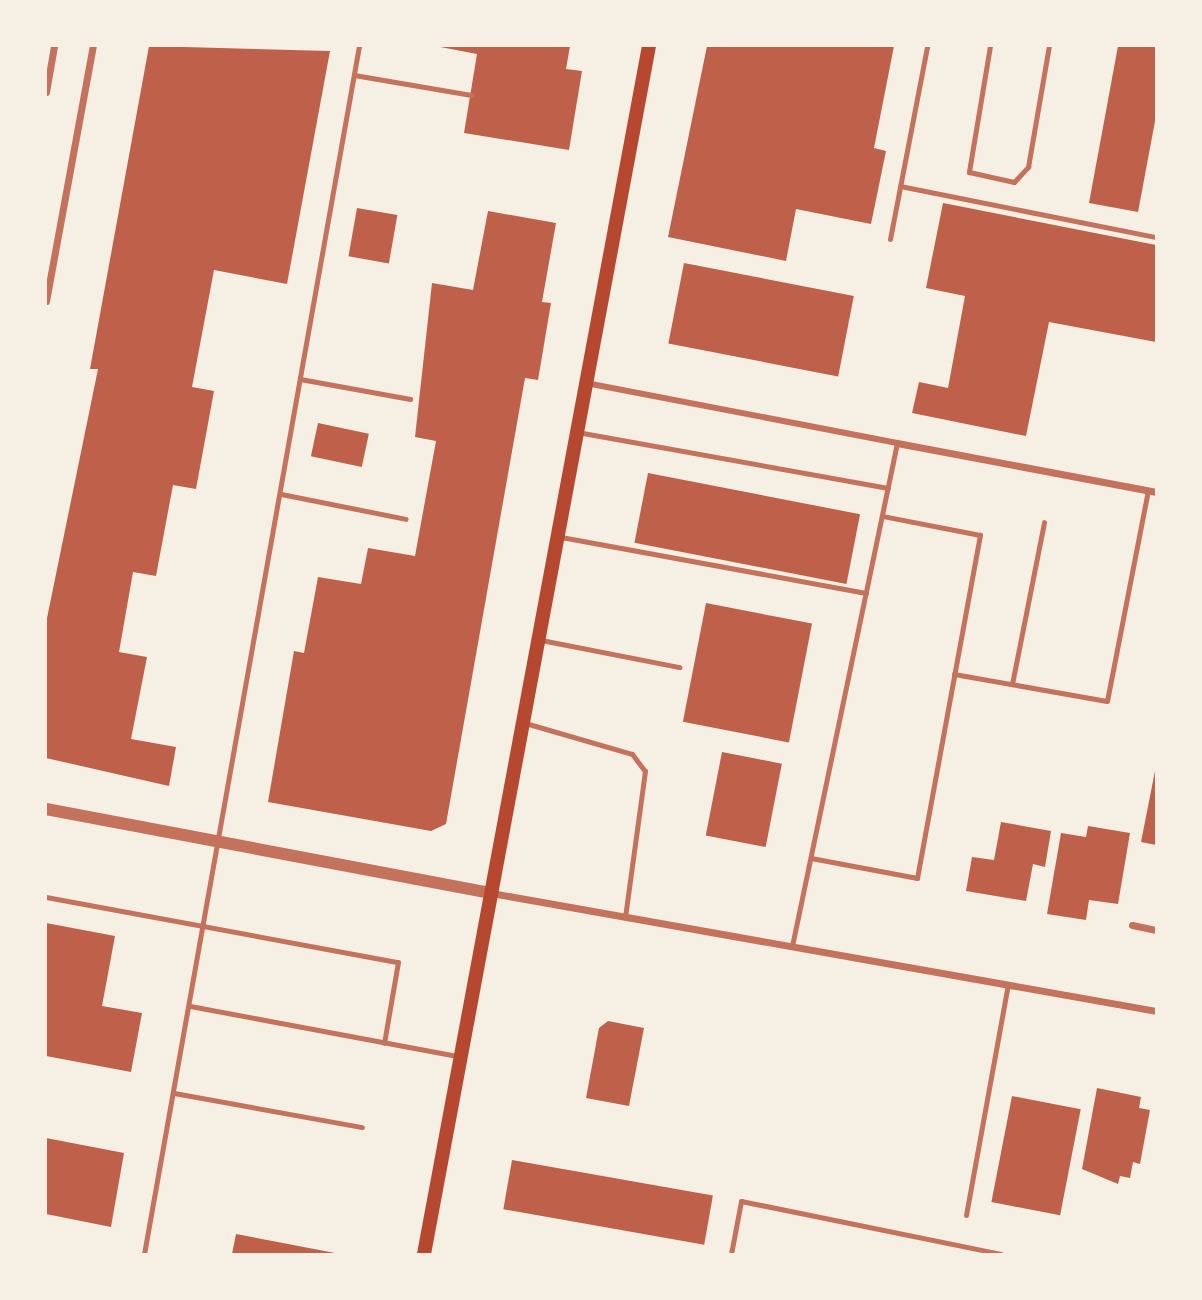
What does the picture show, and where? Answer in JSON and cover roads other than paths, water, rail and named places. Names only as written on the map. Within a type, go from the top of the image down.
[{"type":"main road","points":[[424,1255],[649,46]]},
{"type":"street","points":[[46,92],[54,46]]},
{"type":"street","points":[[46,302],[93,46]]},
{"type":"street","points":[[586,383],[1152,491]]},
{"type":"street","points":[[46,809],[491,893],[1157,1011]]},
{"type":"street","points":[[1132,925],[1157,930]]},
{"type":"lane","points":[[144,1255],[220,842],[359,46]]},
{"type":"lane","points":[[890,239],[927,46]]},
{"type":"lane","points":[[990,46],[969,172],[1014,182],[1028,167],[1049,46]]},
{"type":"lane","points":[[354,75],[471,95]]},
{"type":"lane","points":[[900,187],[1157,237]]},
{"type":"lane","points":[[300,379],[410,399]]},
{"type":"lane","points":[[577,432],[888,488]]},
{"type":"lane","points":[[792,946],[897,443]]},
{"type":"lane","points":[[954,674],[1107,701],[1152,491]]},
{"type":"lane","points":[[281,494],[406,519]]},
{"type":"lane","points":[[811,858],[917,878],[980,535],[882,516]]},
{"type":"lane","points":[[1012,684],[1044,522]]},
{"type":"lane","points":[[558,537],[866,593]]},
{"type":"lane","points":[[538,640],[679,667]]},
{"type":"lane","points":[[523,722],[632,754],[645,771],[625,917]]},
{"type":"lane","points":[[46,897],[398,962],[384,1043]]},
{"type":"lane","points":[[967,1215],[1008,985]]},
{"type":"lane","points":[[190,1006],[461,1057]]},
{"type":"lane","points":[[174,1093],[362,1127]]},
{"type":"lane","points":[[732,1255],[741,1201],[1001,1255]]}]
